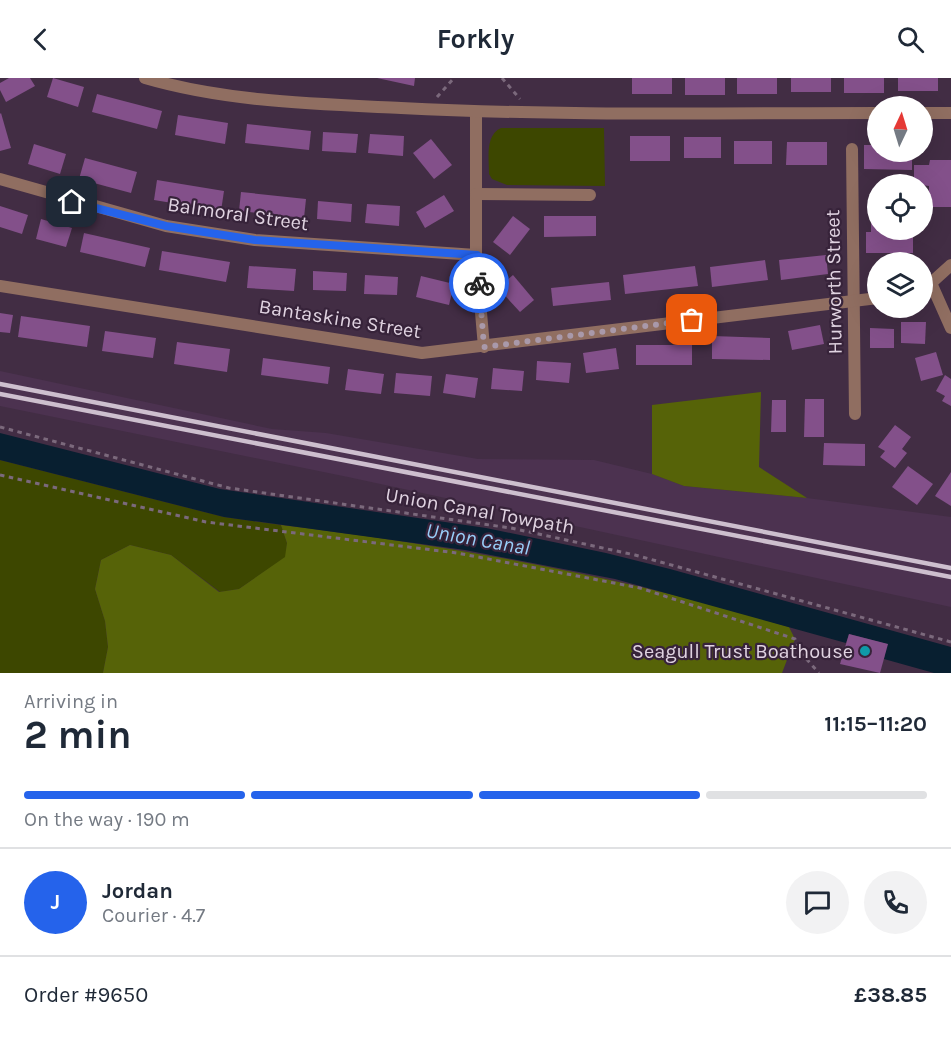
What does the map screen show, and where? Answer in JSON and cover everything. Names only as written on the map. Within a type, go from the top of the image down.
[{"type":"street","points":[[145,78],[221,93],[289,101],[427,110],[867,113]]},
{"type":"street","points":[[476,112],[477,255],[484,347]]},
{"type":"street","points":[[933,113],[951,114]]},
{"type":"street","name":"Hurworth Street","points":[[852,149],[855,414]]},
{"type":"street","name":"Balmoral Street","points":[[0,179],[166,226],[255,240],[477,255]]},
{"type":"street","points":[[476,194],[590,195]]},
{"type":"street","points":[[933,280],[951,265]]},
{"type":"street","name":"Bantaskine Street","points":[[0,286],[422,353],[867,298]]},
{"type":"street","points":[[933,296],[951,328]]},
{"type":"path","points":[[427,110],[454,78]]},
{"type":"path","points":[[502,78],[532,112]]},
{"type":"path","name":"Union Canal Towpath","points":[[0,427],[229,488],[511,528],[635,555],[951,642]]},
{"type":"path","points":[[0,475],[206,522],[457,553],[640,588],[795,639],[801,653],[819,673]]},
{"type":"shaded area","points":[[0,371],[272,429],[326,433],[478,459],[594,460],[652,474],[684,486],[807,498],[951,517],[951,607],[348,477],[0,406]]},
{"type":"green space","points":[[501,128],[604,128],[605,186],[507,185],[492,179],[489,174],[490,141],[496,131]]},
{"type":"green space","points":[[761,392],[759,467],[807,498],[684,486],[652,474],[652,405]]},
{"type":"green space","points":[[0,460],[224,517],[281,525],[287,543],[286,557],[239,589],[220,592],[171,555],[130,545],[101,560],[95,589],[105,621],[108,647],[103,673],[0,673]]},
{"type":"green space","points":[[281,525],[474,553],[601,578],[664,592],[789,627],[795,639],[782,673],[103,673],[108,647],[105,621],[95,589],[101,560],[130,545],[171,555],[219,592],[239,589],[285,557],[287,543]]},
{"type":"water","name":"Union Canal","points":[[0,433],[220,489],[486,528],[670,569],[951,647],[951,673],[934,673],[884,659],[887,644],[849,634],[846,643],[615,579],[465,550],[224,517],[0,460]]},
{"type":"building","points":[[9,78],[30,78],[35,86],[6,102],[0,90],[0,83]]},
{"type":"building","points":[[53,78],[84,87],[78,107],[47,97]]},
{"type":"building","points":[[377,78],[415,78],[414,86]]},
{"type":"building","points":[[632,78],[672,78],[672,94],[632,94]]},
{"type":"building","points":[[685,78],[725,78],[725,95],[685,95]]},
{"type":"building","points":[[737,78],[777,78],[777,94],[737,94]]},
{"type":"building","points":[[791,78],[831,78],[831,92],[791,92]]},
{"type":"building","points":[[844,78],[884,78],[884,93],[844,93]]},
{"type":"building","points":[[898,78],[938,78],[938,91],[898,91]]},
{"type":"building","points":[[97,94],[162,111],[157,129],[92,112]]},
{"type":"building","points":[[0,114],[11,148],[0,151]]},
{"type":"building","points":[[178,115],[228,123],[225,144],[175,135]]},
{"type":"building","points":[[247,124],[311,131],[309,150],[245,143]]},
{"type":"building","points":[[323,132],[358,134],[356,153],[322,151]]},
{"type":"building","points":[[370,134],[404,136],[403,156],[368,153]]},
{"type":"building","points":[[630,136],[670,136],[670,161],[630,161]]},
{"type":"building","points":[[684,137],[721,137],[721,158],[684,158]]},
{"type":"building","points":[[431,139],[452,165],[434,179],[413,153]]},
{"type":"building","points":[[734,141],[772,141],[772,164],[734,164]]},
{"type":"building","points":[[787,142],[827,142],[827,165],[786,165]]},
{"type":"building","points":[[34,144],[66,154],[60,174],[28,164]]},
{"type":"building","points":[[864,145],[867,145],[867,162],[912,162],[912,170],[864,169]]},
{"type":"building","points":[[85,158],[137,172],[131,193],[79,179]]},
{"type":"building","points":[[933,160],[951,160],[951,207],[933,207],[933,174],[914,174],[914,165],[929,165]]},
{"type":"building","points":[[157,180],[224,191],[221,211],[154,200]]},
{"type":"building","points":[[241,192],[306,199],[304,218],[239,211]]},
{"type":"building","points":[[444,195],[454,211],[425,228],[416,212]]},
{"type":"building","points":[[318,201],[352,204],[351,222],[317,219]]},
{"type":"building","points":[[367,204],[400,206],[399,226],[365,223]]},
{"type":"building","points":[[0,206],[28,215],[22,234],[0,227]]},
{"type":"building","points":[[513,216],[530,229],[510,255],[493,242]]},
{"type":"building","points":[[544,216],[596,216],[596,236],[544,237]]},
{"type":"building","points":[[41,219],[72,228],[66,247],[36,239]]},
{"type":"building","points":[[866,232],[867,240],[913,240],[913,252],[866,253]]},
{"type":"building","points":[[84,233],[150,248],[145,267],[80,252]]},
{"type":"building","points":[[162,251],[230,262],[226,282],[159,270]]},
{"type":"building","points":[[826,255],[828,274],[781,280],[779,260]]},
{"type":"building","points":[[765,260],[768,280],[712,287],[710,267]]},
{"type":"building","points":[[249,266],[296,269],[294,291],[247,288]]},
{"type":"building","points":[[695,266],[698,286],[625,294],[623,275]]},
{"type":"building","points":[[313,271],[347,273],[346,291],[313,290]]},
{"type":"building","points":[[365,275],[398,277],[397,295],[364,294]]},
{"type":"building","points":[[513,275],[534,300],[520,312],[498,288]]},
{"type":"building","points":[[421,276],[454,284],[449,305],[416,297]]},
{"type":"building","points":[[609,282],[611,300],[553,306],[551,288]]},
{"type":"building","points":[[0,313],[13,315],[10,333],[0,332]]},
{"type":"building","points":[[21,316],[90,326],[87,347],[18,337]]},
{"type":"building","points":[[901,322],[926,322],[925,344],[901,343]]},
{"type":"building","points":[[820,325],[824,344],[792,350],[788,331]]},
{"type":"building","points":[[870,328],[894,329],[894,348],[870,348]]},
{"type":"building","points":[[105,331],[156,338],[153,358],[102,351]]},
{"type":"building","points":[[712,336],[770,338],[770,360],[712,359]]},
{"type":"building","points":[[177,342],[230,349],[227,372],[174,364]]},
{"type":"building","points":[[636,345],[692,345],[692,365],[636,365]]},
{"type":"building","points":[[616,348],[619,369],[586,373],[583,353]]},
{"type":"building","points":[[936,352],[943,375],[921,381],[915,358]]},
{"type":"building","points":[[263,358],[330,367],[328,384],[261,375]]},
{"type":"building","points":[[537,361],[571,363],[569,383],[536,380]]},
{"type":"building","points":[[493,368],[524,371],[522,391],[491,389]]},
{"type":"building","points":[[348,369],[384,374],[381,394],[345,390]]},
{"type":"building","points":[[396,373],[432,376],[430,396],[394,393]]},
{"type":"building","points":[[446,374],[478,378],[475,398],[443,393]]},
{"type":"building","points":[[945,375],[951,379],[951,406],[942,401],[945,396],[936,391]]},
{"type":"building","points":[[805,399],[824,399],[824,437],[804,437]]},
{"type":"building","points":[[772,400],[786,400],[786,432],[771,432]]},
{"type":"building","points":[[895,425],[911,437],[902,449],[907,453],[895,468],[880,457],[885,451],[878,447]]},
{"type":"building","points":[[824,443],[865,444],[865,466],[823,465]]},
{"type":"building","points":[[908,466],[933,484],[917,505],[892,487]]},
{"type":"building","points":[[951,472],[951,506],[935,496]]},
{"type":"building","name":"Seagull Trust Boathouse","points":[[849,634],[888,644],[880,673],[840,664]]},
{"type":"railway","points":[[0,384],[951,568]]},
{"type":"railway","points":[[0,394],[951,577]]},
{"type":"way so far","points":[[479,283],[484,347],[692,320]]},
{"type":"place","name":"Seagull Trust Boathouse","points":[[865,651]]},
{"type":"route","points":[[72,202],[166,226],[255,240],[477,255],[479,283]]}]
